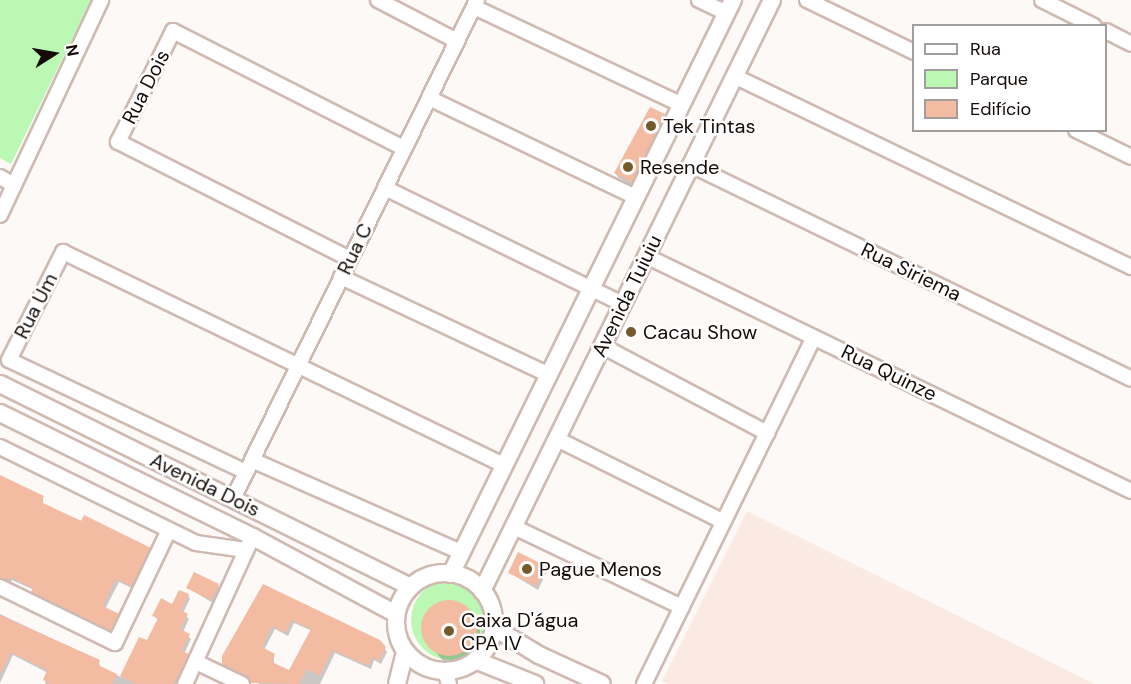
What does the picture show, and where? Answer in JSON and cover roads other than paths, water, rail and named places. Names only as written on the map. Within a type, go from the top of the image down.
[{"type":"main road","name":"Avenida Tuiuiu","points":[[482,591],[772,0]]},
{"type":"main road","name":"Avenida Tuiuiu","points":[[451,574],[730,7]]},
{"type":"main road","name":"Avenida Dois","points":[[0,384],[411,587]]},
{"type":"main road","name":"Avenida Dois","points":[[0,413],[249,544],[396,614]]},
{"type":"main road","points":[[436,574],[451,574],[462,577],[482,591],[493,614],[493,627],[487,646],[475,660],[442,678],[414,661],[405,651],[399,639],[396,614],[411,587],[436,574]]},
{"type":"main road","points":[[493,627],[539,655],[602,684]]},
{"type":"main road","points":[[397,684],[405,651]]},
{"type":"main road","points":[[475,660],[535,684]]},
{"type":"street","points":[[0,214],[101,0]]},
{"type":"street","points":[[378,0],[457,41]]},
{"type":"street","points":[[699,0],[730,7]]},
{"type":"street","points":[[807,0],[912,51]]},
{"type":"street","points":[[1042,0],[1090,24]]},
{"type":"street","points":[[475,3],[682,105]]},
{"type":"street","name":"Rua C","points":[[233,499],[475,3]]},
{"type":"street","name":"Rua Dois","points":[[350,259],[118,142],[173,31],[404,148]]},
{"type":"street","points":[[1107,32],[1131,44]]},
{"type":"street","points":[[734,76],[1131,267]]},
{"type":"street","points":[[429,98],[636,197]]},
{"type":"street","points":[[1080,132],[1131,157]]},
{"type":"street","name":"Rua Siriema","points":[[691,165],[1131,379]]},
{"type":"street","points":[[0,177],[14,185]]},
{"type":"street","points":[[385,188],[623,303]]},
{"type":"street","name":"Rua Um","points":[[249,466],[9,360],[63,252],[298,365]]},
{"type":"street","name":"Rua Quinze","points":[[646,256],[1131,491]]},
{"type":"street","points":[[341,276],[549,375]]},
{"type":"street","points":[[644,684],[814,337]]},
{"type":"street","points":[[602,346],[767,433]]},
{"type":"street","points":[[298,365],[504,465]]},
{"type":"street","points":[[557,439],[724,522]]},
{"type":"street","points":[[0,447],[196,543],[249,544],[185,684]]},
{"type":"street","points":[[249,466],[461,552]]},
{"type":"street","points":[[513,527],[682,607]]},
{"type":"street","points":[[0,587],[115,643],[169,530]]},
{"type":"street","points":[[196,662],[242,684]]},
{"type":"place","name":"Tek Tintas","points":[[651,126]]},
{"type":"place","name":"Resende","points":[[628,167]]},
{"type":"place","name":"Cacau Show","points":[[631,332]]},
{"type":"place","name":"Pague Menos","points":[[527,569]]},
{"type":"place","name":"Caixa D'água CPA IV","points":[[449,631]]}]
